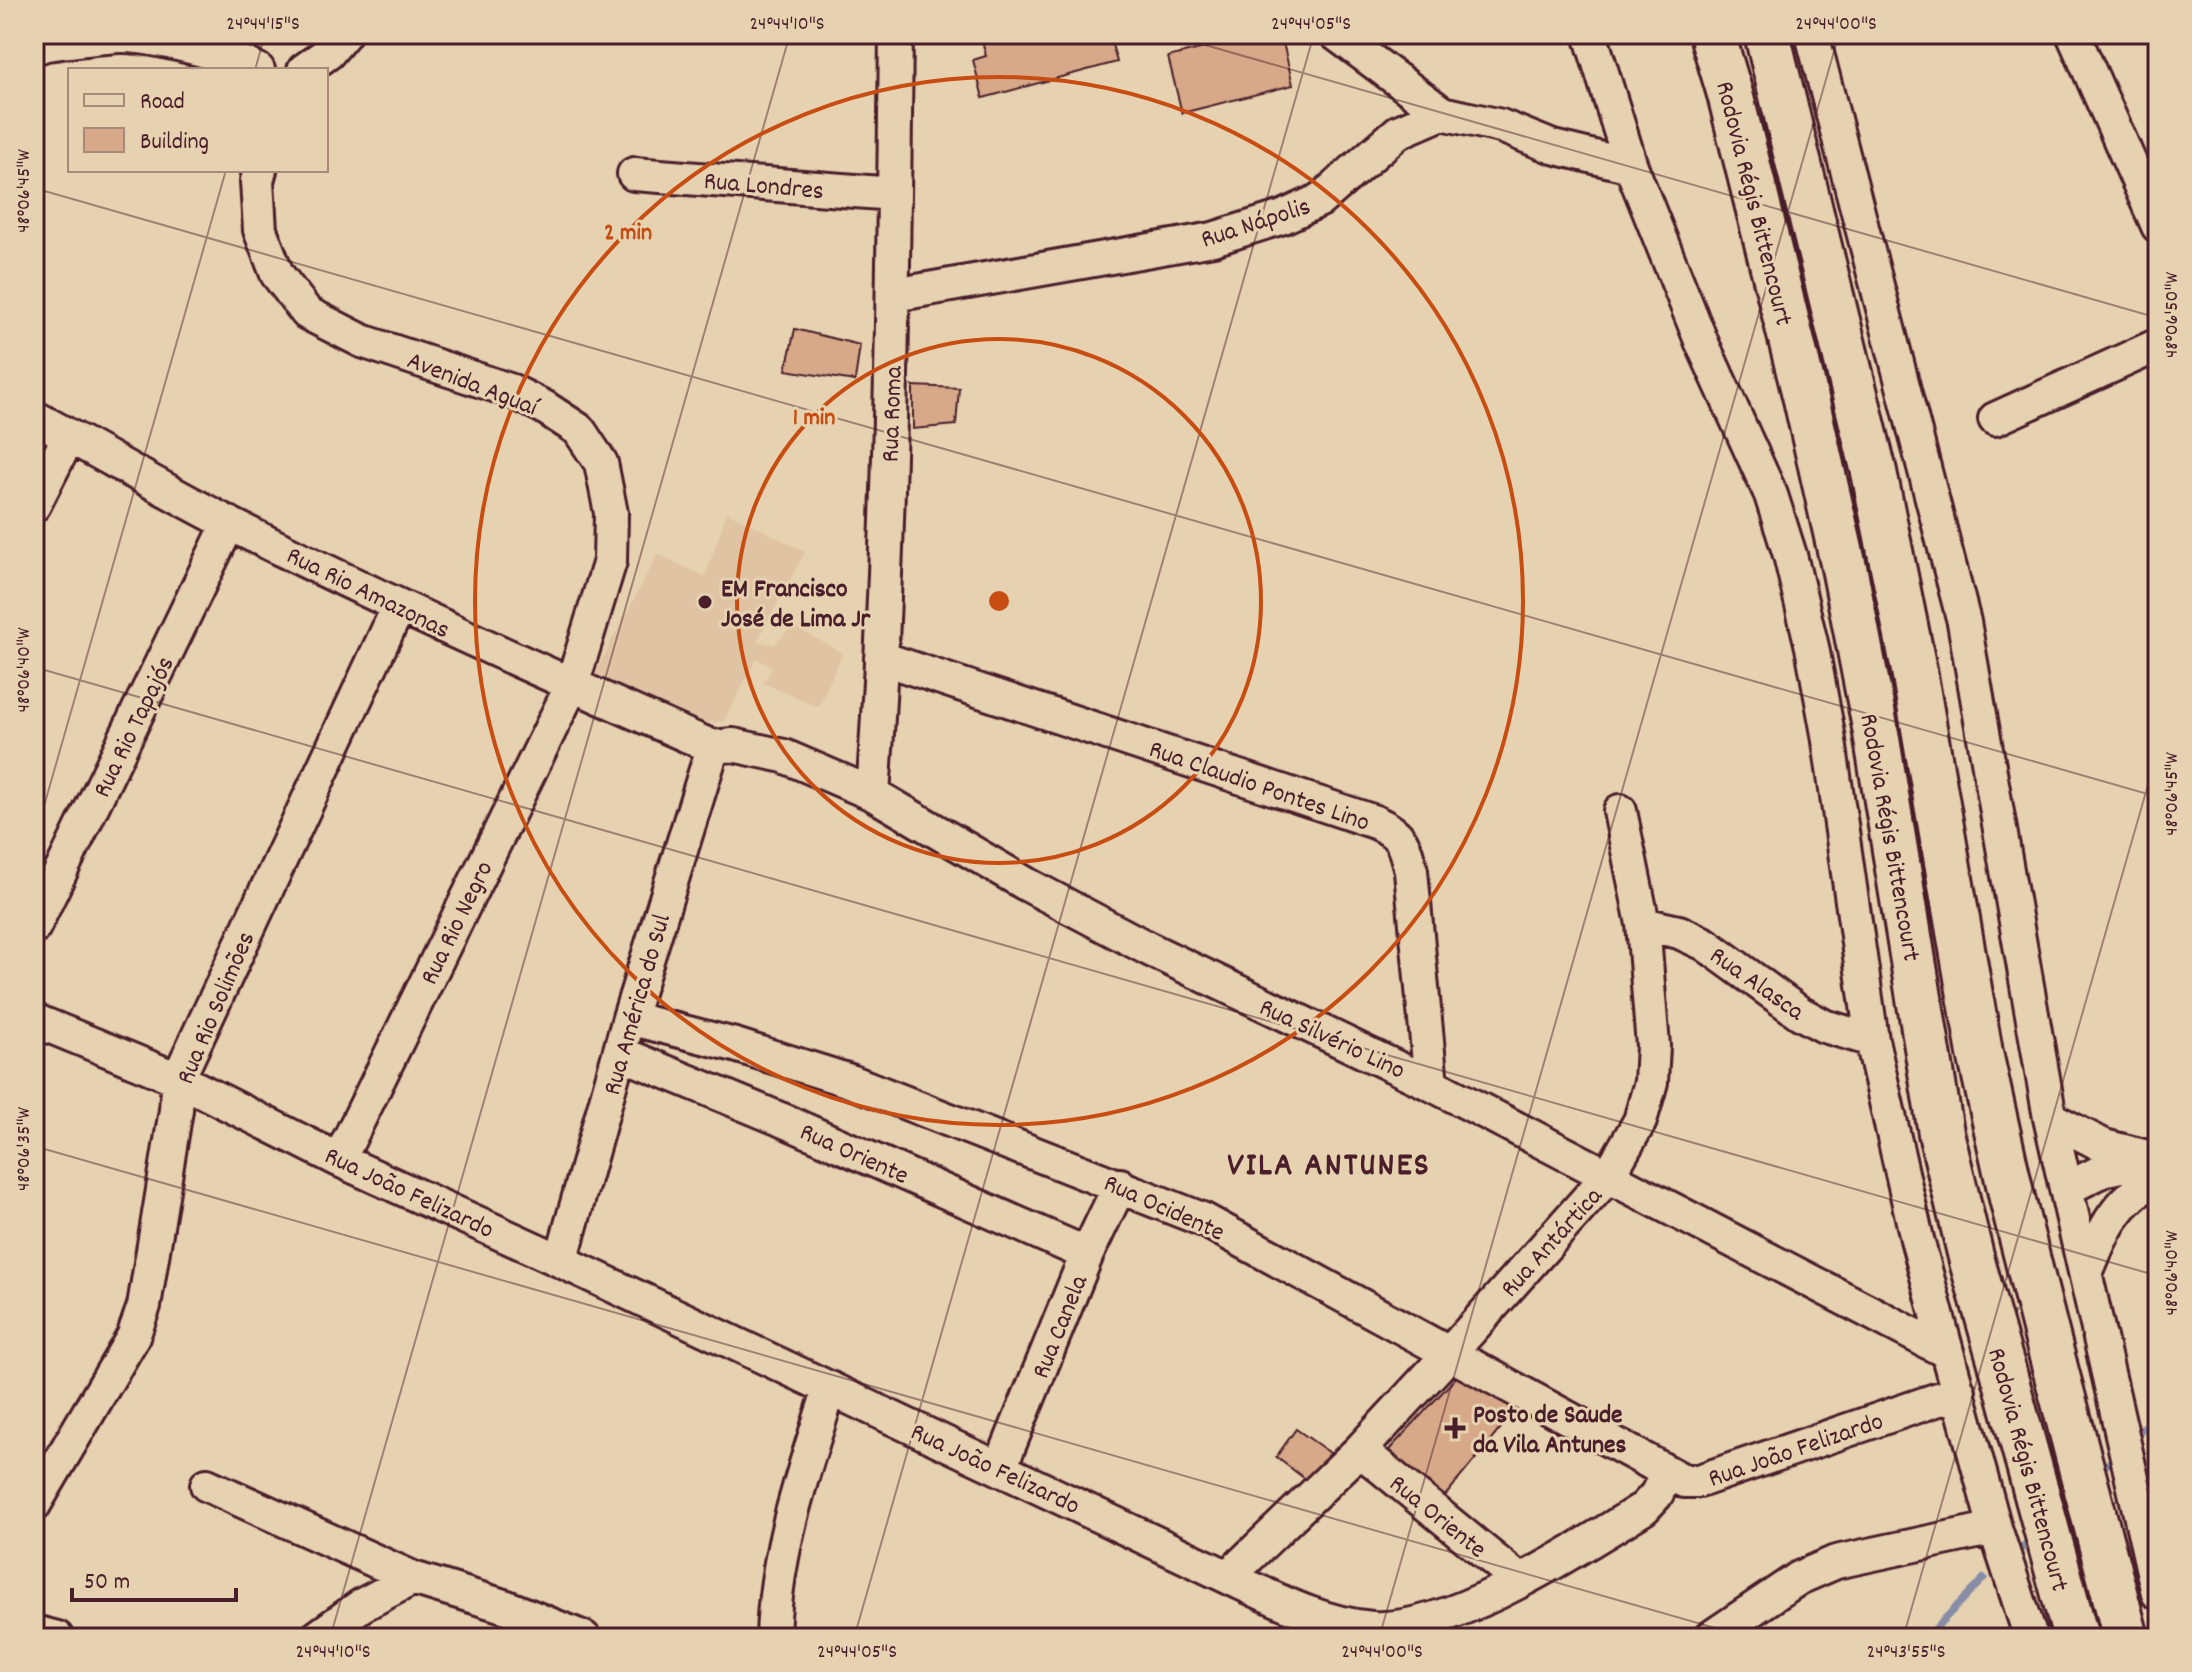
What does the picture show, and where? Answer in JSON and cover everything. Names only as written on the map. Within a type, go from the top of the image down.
[{"type":"highway","name":"Rodovia Régis Bittencourt","points":[[1712,34],[1730,94],[1806,399],[1845,572],[1875,727],[1941,1133],[1972,1261],[2076,1638]]},
{"type":"highway","name":"Rodovia Régis Bittencourt","points":[[1767,34],[1874,472],[1919,699],[1980,1053],[2012,1198],[2126,1638]]},
{"type":"street","points":[[307,68],[328,53],[344,34]]},
{"type":"street","name":"Rua Roma","points":[[873,794],[894,295],[896,34]]},
{"type":"street","points":[[1336,34],[1442,113],[1501,126],[1553,147],[1631,166]]},
{"type":"street","points":[[1590,34],[1631,166],[1702,343],[1771,495],[1790,555],[1812,647],[1828,734],[1872,1040],[1917,1239],[1947,1352],[1995,1528],[2030,1633],[2158,1594],[2050,1118],[1964,622],[1812,34]]},
{"type":"street","points":[[2073,34],[2158,226]]},
{"type":"street","points":[[34,48],[123,36],[189,47],[254,68]]},
{"type":"street","name":"Rua Nápolis","points":[[894,295],[1213,239],[1283,217],[1320,200],[1398,132],[1442,113]]},
{"type":"street","name":"Avenida Aguaí","points":[[259,172],[257,181],[260,230],[277,274],[307,313],[362,341],[512,391],[544,407],[579,430],[601,463],[611,513],[610,561],[572,685]]},
{"type":"street","name":"Rua Londres","points":[[634,174],[894,194]]},
{"type":"street","points":[[1995,419],[2158,345]]},
{"type":"street","name":"Rua Rio Amazonas","points":[[34,417],[229,523],[399,606],[713,747]]},
{"type":"street","points":[[34,505],[69,436]]},
{"type":"street","name":"Rua Rio Tapajós","points":[[34,927],[229,523]]},
{"type":"street","name":"Rua Rio Solimões","points":[[34,1505],[133,1337],[144,1306],[176,1110],[178,1079],[399,606]]},
{"type":"street","name":"Rua Claudio Pontes Lino","points":[[881,658],[1392,830],[1404,844],[1411,871],[1431,1084]]},
{"type":"street","name":"Rua Rio Negro","points":[[339,1160],[572,685]]},
{"type":"street","name":"Rua Silvério Lino","points":[[713,747],[733,745],[784,756],[873,794],[1026,884],[1149,949],[1431,1084],[1947,1352]]},
{"type":"street","name":"Rua América do Sul","points":[[561,1261],[629,1018],[713,747]]},
{"type":"street","name":"Rua Antártica","points":[[1228,1577],[1360,1450],[1450,1353],[1609,1175],[1640,1121],[1651,1082],[1653,1046],[1643,924],[1620,811]]},
{"type":"street","name":"Rua Alasca","points":[[1643,924],[1679,932],[1705,944],[1800,1013],[1824,1026],[1872,1040]]},
{"type":"street","name":"Rua Ocidente","points":[[629,1018],[735,1045],[850,1081],[1204,1220],[1667,1474]]},
{"type":"street","name":"Rua João Felizardo","points":[[34,1020],[178,1079],[339,1160],[561,1261],[1228,1577],[1334,1621],[1374,1628],[1415,1624],[1461,1610],[1644,1508],[1656,1495],[1667,1474],[1684,1481],[1699,1481],[1959,1392]]},
{"type":"street","name":"Rua Oriente","points":[[620,1053],[780,1119],[1087,1254]]},
{"type":"street","points":[[2050,1118],[2104,1146],[2157,1165]]},
{"type":"street","points":[[2066,1189],[2106,1169],[2157,1165]]},
{"type":"street","points":[[2086,1273],[2120,1204],[2139,1188],[2157,1165]]},
{"type":"street","name":"Rua Canela","points":[[1000,1468],[1087,1254],[1120,1185]]},
{"type":"street","points":[[773,1638],[781,1558],[796,1495],[830,1388]]},
{"type":"street","name":"Rua Oriente","points":[[1360,1450],[1519,1580]]},
{"type":"street","points":[[207,1485],[413,1578],[507,1607],[584,1638]]},
{"type":"street","points":[[1710,1638],[1799,1578],[1836,1562],[1995,1528]]},
{"type":"street","points":[[316,1638],[362,1605],[413,1578]]},
{"type":"street","points":[[34,1632],[57,1638]]},
{"type":"shaded area","name":"EM Francisco José de Lima Jr","points":[[727,512],[805,552],[757,641],[774,645],[793,626],[843,653],[818,707],[763,683],[772,668],[757,658],[724,721],[694,725],[594,675],[658,554],[705,577]]},
{"type":"building","points":[[980,34],[1109,34],[1117,62],[983,98],[973,60],[986,56]]},
{"type":"building","points":[[1259,34],[1281,34],[1293,85],[1182,113],[1168,57]]},
{"type":"building","points":[[795,329],[860,345],[855,381],[786,370]]},
{"type":"building","points":[[913,386],[959,388],[956,425],[913,429]]},
{"type":"building","name":"Posto de Saude da Vila Antunes","points":[[1460,1373],[1519,1406],[1445,1496],[1388,1451]]},
{"type":"building","points":[[1296,1429],[1333,1455],[1312,1484],[1276,1457]]},
{"type":"waterway","points":[[2132,1439],[2158,1414]]},
{"type":"waterway","points":[[2098,1473],[2118,1454]]},
{"type":"waterway","points":[[2020,1550],[2032,1538]]},
{"type":"waterway","points":[[1926,1638],[1984,1578]]},
{"type":"place","name":"EM Francisco José de Lima Jr","points":[[705,602]]},
{"type":"place","name":"Posto de Saude da Vila Antunes","points":[[1455,1428]]},
{"type":"district","name":"VILA ANTUNES","points":[[1329,1162]]}]
